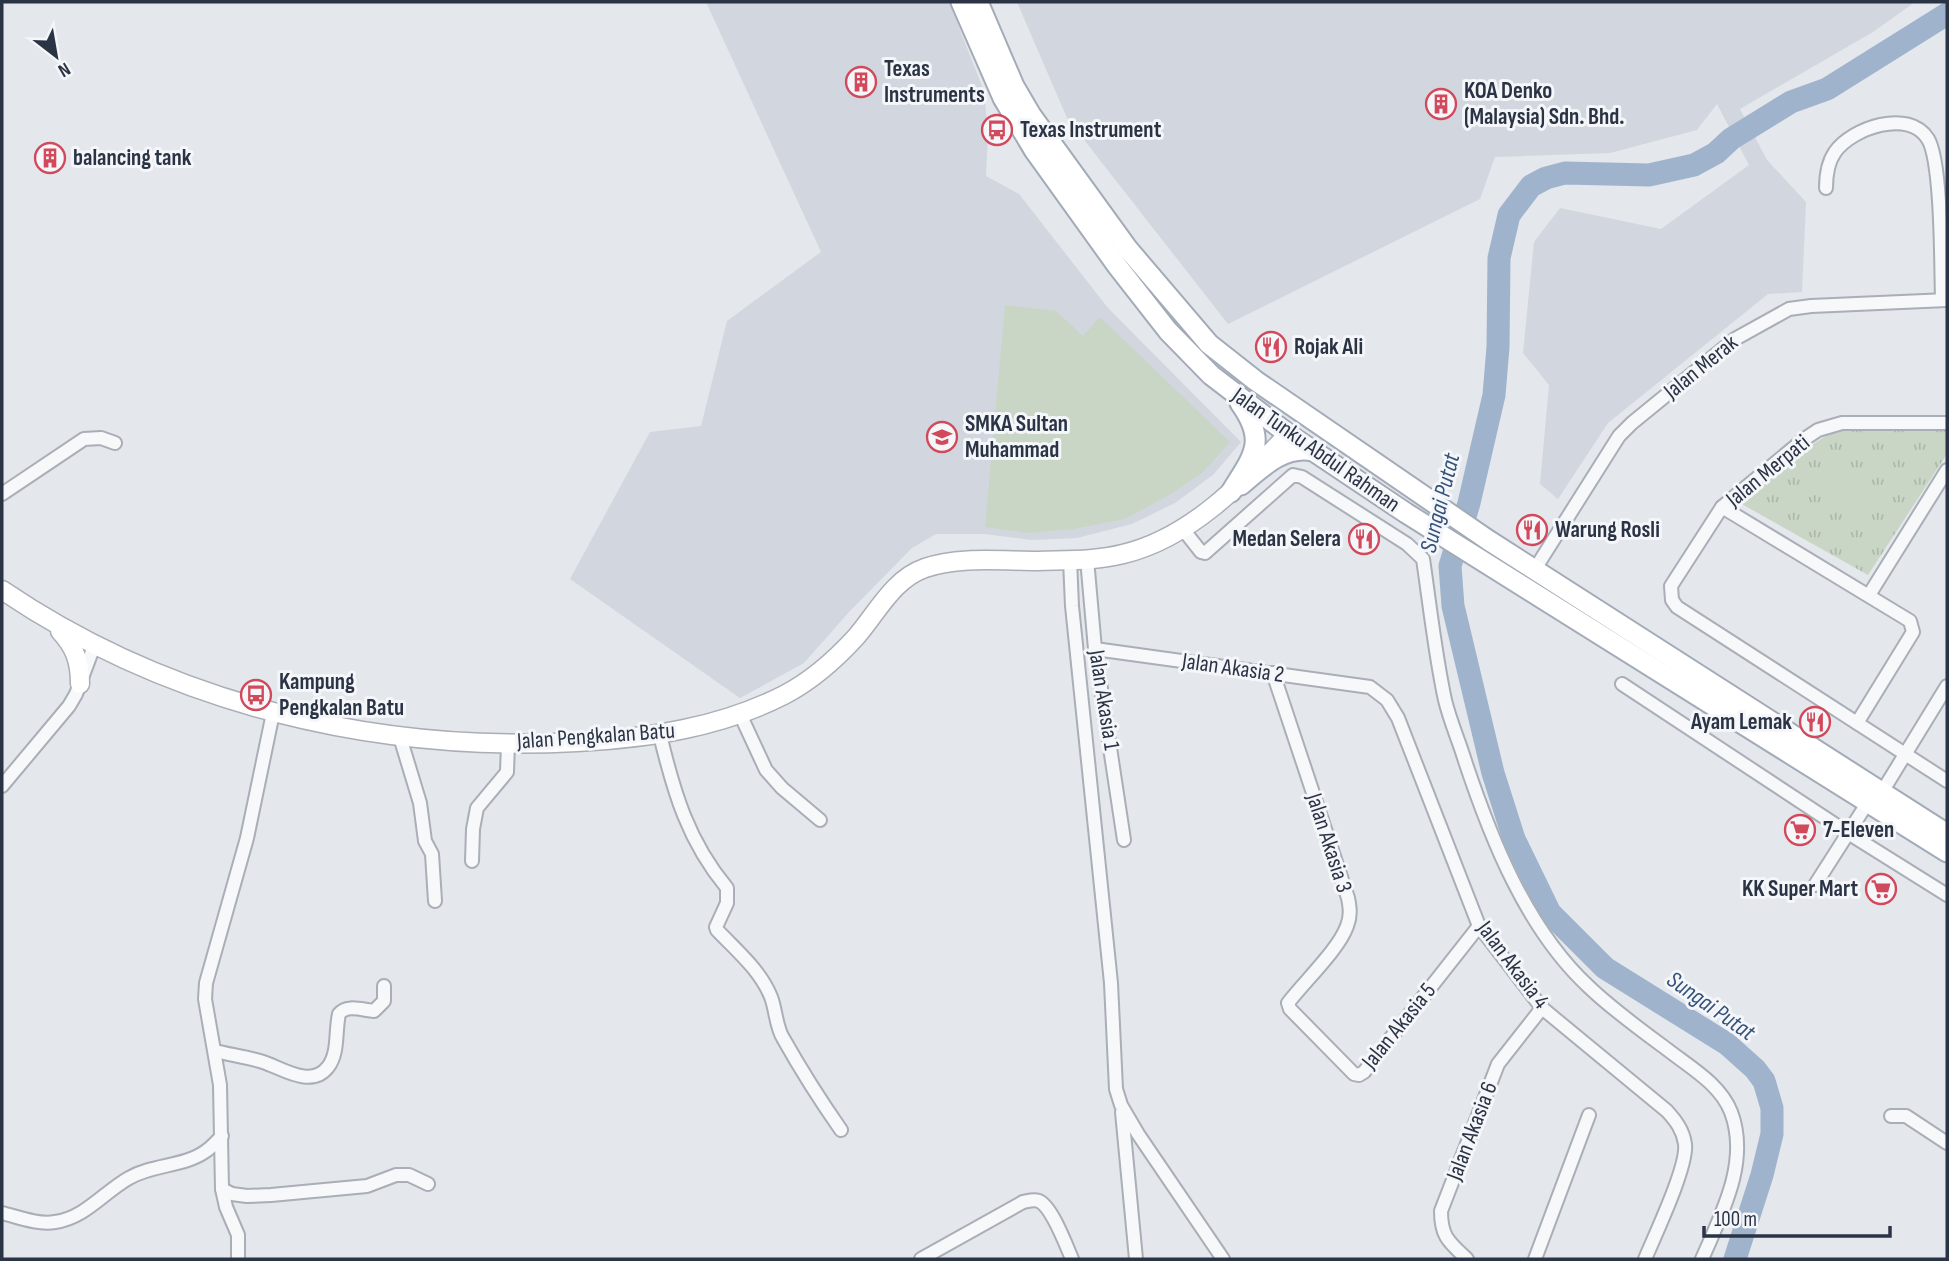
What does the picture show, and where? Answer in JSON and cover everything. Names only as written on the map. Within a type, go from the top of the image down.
[{"type":"main road","name":"Jalan Tunku Abdul Rahman","points":[[961,2],[1003,98],[1034,150],[1126,278],[1168,331],[1211,375],[1288,434],[1478,558],[1875,797],[1947,834]]},
{"type":"main road","name":"Jalan Tunku Abdul Rahman","points":[[978,2],[1014,86],[1031,114],[1128,249],[1200,335],[1256,382],[1488,540],[1733,698],[1875,797],[1947,852]]},
{"type":"main road","points":[[1200,335],[1216,358],[1278,409],[1287,424],[1288,434],[1319,436],[1376,471],[1418,492]]},
{"type":"main road","points":[[1211,375],[1240,403],[1251,419],[1256,433],[1255,448],[1250,461],[1231,492]]},
{"type":"main road","name":"Jalan Pengkalan Batu","points":[[2,590],[94,646],[201,691],[272,713],[350,730],[400,737],[508,743],[572,742],[660,735],[740,714],[785,694],[835,660],[895,587],[919,570],[958,562],[1079,560],[1138,550],[1182,528],[1231,492],[1288,434]]},
{"type":"main road","points":[[1231,492],[1282,455],[1298,449],[1313,451]]},
{"type":"main road","points":[[47,619],[66,637],[75,652],[80,670],[80,684]]},
{"type":"street","points":[[1826,188],[1832,155],[1841,144],[1873,127],[1896,122],[1907,124],[1915,127],[1930,141],[1937,183],[1945,300]]},
{"type":"street","name":"Jalan Merak","points":[[1535,569],[1619,436],[1735,339],[1789,309],[1945,300]]},
{"type":"street","name":"Jalan Merpati","points":[[1857,723],[1677,607],[1672,600],[1671,586],[1722,507],[1803,440],[1831,425],[1947,423]]},
{"type":"street","points":[[2,494],[84,439],[101,438],[116,443]]},
{"type":"street","points":[[1869,595],[1947,470]]},
{"type":"street","points":[[1182,528],[1200,552],[1205,553],[1293,475],[1302,477],[1416,550],[1423,559],[1446,703],[1486,824],[1528,909],[1567,964],[1588,987],[1714,1086],[1730,1109],[1735,1122],[1738,1146],[1736,1170],[1702,1259]]},
{"type":"street","points":[[1722,507],[1910,621],[1913,632],[1857,723],[1947,781]]},
{"type":"street","points":[[1389,533],[1406,513]]},
{"type":"street","points":[[1079,560],[1072,607],[1111,983],[1115,1073],[1122,1105],[1136,1259]]},
{"type":"street","name":"Jalan Akasia 1","points":[[1079,560],[1124,840]]},
{"type":"street","points":[[2,786],[69,706],[94,646]]},
{"type":"street","name":"Jalan Akasia 2","points":[[1095,649],[1370,687]]},
{"type":"street","name":"Jalan Akasia 3","points":[[1273,673],[1348,898],[1350,912],[1347,928],[1337,943],[1291,999]]},
{"type":"street","points":[[1622,684],[1947,895]]},
{"type":"street","points":[[1815,885],[1848,833],[1906,754],[1947,686]]},
{"type":"street","name":"Jalan Akasia 4","points":[[1370,687],[1387,700],[1398,718],[1479,926],[1542,1008],[1667,1111],[1679,1125],[1685,1146],[1682,1166],[1645,1259]]},
{"type":"street","points":[[238,1259],[239,1235],[226,1207],[222,1189],[220,1085],[205,999],[206,983],[247,838],[272,713]]},
{"type":"street","points":[[740,714],[766,770],[782,788],[820,820]]},
{"type":"street","points":[[660,735],[683,817],[717,876],[727,888],[727,903],[717,930],[754,968],[776,1014],[781,1035],[841,1130]]},
{"type":"street","points":[[400,737],[420,803],[425,841],[432,854],[435,901]]},
{"type":"street","points":[[472,861],[477,808],[508,772],[508,743]]},
{"type":"street","name":"Jalan Akasia 5","points":[[1291,999],[1288,1003],[1290,1009],[1354,1074],[1359,1075],[1479,926]]},
{"type":"street","points":[[215,1051],[264,1063],[294,1075],[314,1076],[328,1067],[332,1059],[338,1014],[349,1008],[374,1011],[384,1001],[384,986]]},
{"type":"street","name":"Jalan Akasia 6","points":[[1466,1259],[1446,1238],[1441,1225],[1441,1211],[1498,1065],[1542,1008]]},
{"type":"street","points":[[1122,1105],[1138,1134],[1223,1259]]},
{"type":"street","points":[[1535,1259],[1589,1115]]},
{"type":"street","points":[[1891,1116],[1906,1116],[1947,1143]]},
{"type":"street","points":[[2,1213],[54,1223],[71,1218],[129,1178],[151,1168],[196,1157],[222,1136]]},
{"type":"street","points":[[222,1189],[232,1194],[247,1196],[284,1194],[367,1186],[396,1175],[409,1175],[428,1184]]},
{"type":"street","points":[[921,1259],[1023,1202],[1035,1199],[1043,1203],[1053,1219],[1072,1259]]},
{"type":"shaded area","name":"SMKA Sultan Muhammad","points":[[706,2],[949,2],[984,91],[988,133],[986,176],[1019,194],[1108,308],[1241,442],[1214,474],[1175,503],[1132,524],[1077,538],[1032,540],[984,534],[936,534],[912,548],[849,612],[804,663],[740,698],[570,579],[650,432],[701,426],[727,321],[821,252]]},
{"type":"shaded area","points":[[1017,2],[1915,2],[1873,32],[1740,109],[1767,160],[1806,202],[1802,292],[1768,294],[1608,423],[1558,499],[1540,484],[1549,385],[1523,353],[1534,242],[1560,208],[1661,229],[1749,165],[1717,104],[1697,130],[1610,153],[1495,157],[1480,199],[1228,324],[1067,118]]},
{"type":"green space","points":[[1005,305],[1056,311],[1083,336],[1100,317],[1230,442],[1203,472],[1169,495],[1125,519],[1073,529],[1028,533],[985,527]]},
{"type":"green space","points":[[1947,427],[1947,454],[1868,575],[1740,503],[1752,484],[1838,428]]},
{"type":"green space","points":[[1841,456],[1876,497],[1851,517],[1817,476]]},
{"type":"waterway","name":"Sungai Putat","points":[[1735,1259],[1772,1134],[1772,1108],[1764,1081],[1755,1069],[1727,1044],[1605,968],[1550,913],[1514,839],[1493,773],[1453,606],[1450,566],[1469,503],[1494,395],[1498,347],[1499,258],[1509,215],[1531,186],[1546,178],[1565,173],[1649,175],[1694,165],[1791,102],[1827,89],[1947,14]]},
{"type":"place","name":"Texas Instruments","points":[[861,82]]},
{"type":"place","name":"KOA Denko (Malaysia) Sdn. Bhd.","points":[[1441,104]]},
{"type":"place","name":"Texas Instrument","points":[[997,130]]},
{"type":"place","name":"balancing tank","points":[[50,158]]},
{"type":"place","name":"Rojak Ali","points":[[1271,347]]},
{"type":"place","name":"SMKA Sultan Muhammad","points":[[942,437]]},
{"type":"place","name":"Warung Rosli","points":[[1532,530]]},
{"type":"place","name":"Medan Selera","points":[[1364,539]]},
{"type":"place","name":"Kampung Pengkalan Batu","points":[[256,695]]},
{"type":"place","name":"Ayam Lemak","points":[[1815,722]]},
{"type":"place","name":"7-Eleven","points":[[1800,830]]},
{"type":"place","name":"KK Super Mart","points":[[1881,889]]}]
